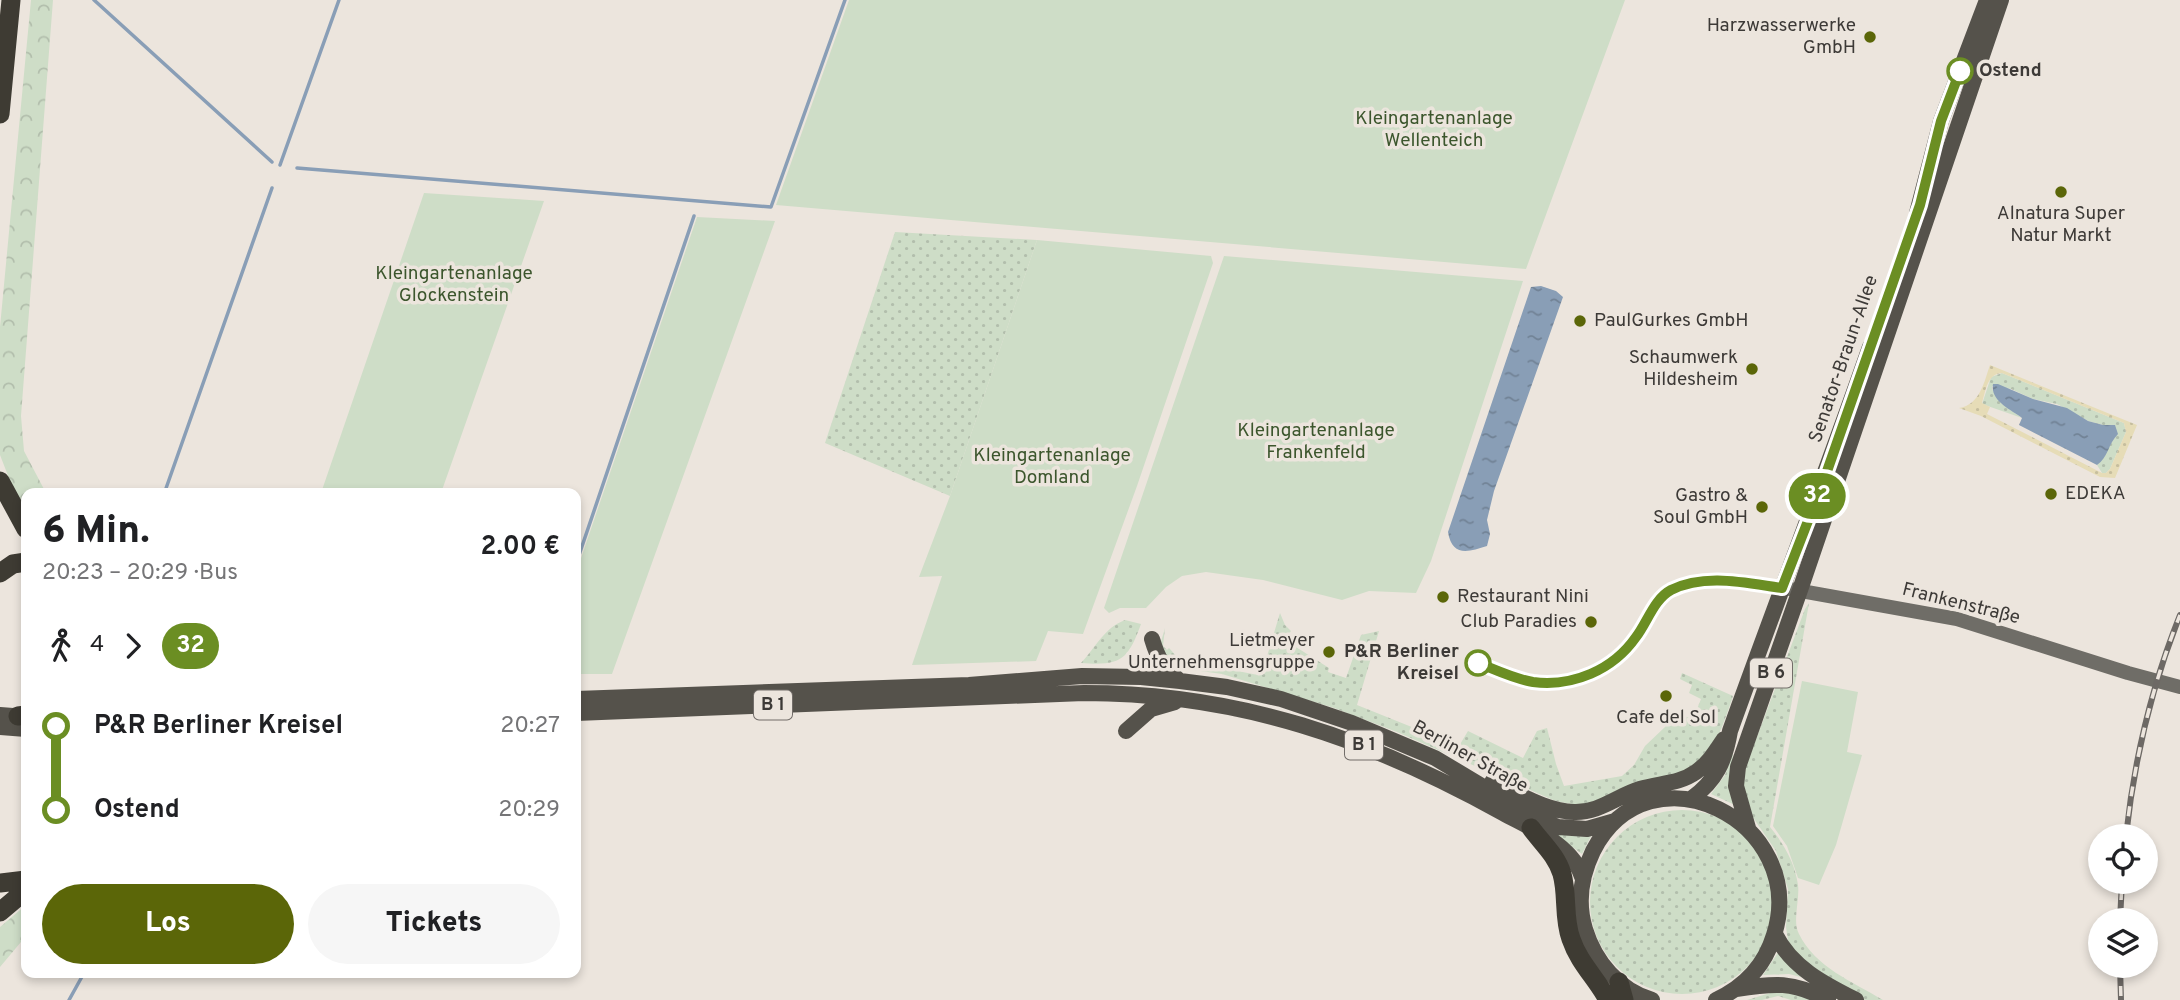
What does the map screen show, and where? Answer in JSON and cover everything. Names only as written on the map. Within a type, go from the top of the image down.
[{"type":"highway","points":[[0,114],[11,0]]},
{"type":"highway","points":[[0,481],[21,520]]},
{"type":"highway","points":[[0,573],[13,564],[21,563]]},
{"type":"highway","points":[[1531,828],[1559,865],[1564,882],[1566,921],[1572,944],[1608,1000]]},
{"type":"highway","points":[[0,883],[21,881]]},
{"type":"highway","points":[[0,912],[21,894]]},
{"type":"main road","name":"Senator-Braun-Allee","points":[[1690,799],[1711,782],[1727,748],[1730,731],[1870,349],[1920,205],[1941,121],[1987,0]]},
{"type":"main road","name":"Senator-Braun-Allee","points":[[1748,828],[1737,793],[1738,767],[2001,0]]},
{"type":"main road","points":[[1152,639],[1158,660],[1180,681]]},
{"type":"main road","name":"Berliner Straße","points":[[581,699],[969,685],[1082,676],[1180,681],[1227,687],[1293,702],[1352,723],[1435,758],[1551,825],[1587,829],[1615,821]]},
{"type":"main road","name":"Berliner Straße","points":[[581,713],[1084,693],[1184,700],[1300,723],[1365,745],[1435,777],[1531,828],[1572,857],[1583,879]]},
{"type":"main road","points":[[1126,731],[1151,709],[1184,700]]},
{"type":"main road","points":[[1435,758],[1546,805],[1573,812],[1585,811],[1607,805],[1640,789],[1672,783],[1690,776],[1705,765],[1730,731]]},
{"type":"main road","points":[[1652,1000],[1621,991],[1601,963],[1589,940],[1582,914],[1583,879],[1587,864],[1599,841],[1615,821],[1631,810],[1667,799],[1690,799],[1726,812],[1748,828],[1765,851],[1776,877],[1780,906],[1775,934],[1769,948],[1756,970],[1736,989],[1716,1000]]},
{"type":"main road","points":[[1775,934],[1781,947],[1827,995]]},
{"type":"main road","points":[[1736,989],[1771,983],[1785,984],[1827,995],[1853,998]]},
{"type":"street","name":"Frankenstraße","points":[[1782,588],[1957,619],[2180,687]]},
{"type":"green space","points":[[31,0],[53,0],[21,416],[24,451],[43,488],[21,488],[21,504],[0,455],[0,327]]},
{"type":"green space","name":"Kleingartenanlage Wellenteich","points":[[849,0],[1625,0],[1526,269],[776,205]]},
{"type":"green space","name":"Kleingartenanlage Glockenstein","points":[[424,193],[544,201],[443,488],[323,488]]},
{"type":"green space","points":[[697,217],[775,221],[612,674],[581,674],[581,558]]},
{"type":"green space","points":[[895,232],[1037,240],[950,496],[825,443]]},
{"type":"green space","name":"Kleingartenanlage Domland","points":[[1037,240],[1211,256],[1213,263],[1083,634],[1048,631],[1036,661],[912,665],[942,576],[919,577],[950,496]]},
{"type":"green space","name":"Kleingartenanlage Frankenfeld","points":[[1224,256],[1523,281],[1431,561],[1416,593],[1369,591],[1342,600],[1263,580],[1206,572],[1182,576],[1166,587],[1146,608],[1120,608],[1109,613],[1104,608]]},
{"type":"green space","points":[[2002,373],[2124,423],[2126,432],[2110,469],[2102,473],[2097,465],[2115,437],[2115,425],[2088,421],[2057,404],[2033,399],[2011,389],[1992,386],[2001,403],[2022,418],[1982,404],[1991,377]]},
{"type":"green space","points":[[1809,603],[1770,827],[1792,861],[1798,885],[1797,929],[1806,946],[1836,973],[1883,1000],[1860,1000],[1797,955],[1788,941],[1788,889],[1776,851],[1752,816],[1743,789],[1746,766]]},
{"type":"green space","points":[[1280,613],[1291,631],[1285,640],[1329,668],[1328,672],[1346,678],[1361,635],[1379,631],[1357,705],[1459,746],[1468,731],[1523,758],[1537,731],[1547,728],[1564,786],[1622,776],[1634,765],[1645,746],[1665,727],[1668,720],[1677,723],[1681,715],[1693,719],[1701,699],[1689,693],[1692,685],[1680,679],[1682,673],[1733,696],[1714,743],[1694,766],[1607,798],[1585,804],[1565,803],[1334,708],[1222,674],[1172,667],[1160,645],[1165,628],[1163,646],[1167,650],[1169,648],[1179,659],[1185,655],[1186,661],[1258,675],[1262,673]]},
{"type":"green space","points":[[1125,620],[1141,624],[1127,653],[1105,663],[1081,663],[1106,633]]},
{"type":"green space","points":[[1802,681],[1858,692],[1847,752],[1862,755],[1836,845],[1819,885],[1798,878],[1787,846],[1773,826]]},
{"type":"green space","points":[[1733,752],[1731,786],[1735,805],[1711,794],[1725,775]]},
{"type":"green space","points":[[1682,810],[1717,817],[1747,837],[1767,867],[1774,902],[1767,937],[1747,967],[1717,987],[1682,994],[1647,987],[1617,967],[1597,937],[1590,902],[1597,867],[1617,837],[1647,817]]},
{"type":"green space","points":[[1549,830],[1592,834],[1582,854]]},
{"type":"green space","points":[[21,909],[21,942],[0,967],[0,927]]},
{"type":"green space","points":[[1779,951],[1813,980],[1789,974],[1763,975]]},
{"type":"green space","points":[[1780,990],[1819,1000],[1791,1000],[1778,996],[1747,1000]]},
{"type":"sand","points":[[1990,365],[2137,425],[2115,478],[2100,477],[1981,416],[1959,408],[1976,398]],"holes":[[[2002,373],[2124,423],[2126,432],[2110,469],[2102,473],[1987,414],[1990,407],[1982,403],[1990,380]]]},
{"type":"water","points":[[1541,286],[1556,291],[1563,297],[1494,491],[1487,520],[1490,534],[1487,546],[1462,551],[1453,546],[1448,532],[1531,287]]},
{"type":"water","points":[[1993,384],[2067,408],[2088,421],[2115,425],[2118,434],[2104,459],[2097,465],[2019,425],[2022,418],[1998,400]]},
{"type":"waterway","points":[[94,0],[272,162]]},
{"type":"waterway","points":[[280,165],[339,0]]},
{"type":"waterway","points":[[297,168],[771,207],[845,0]]},
{"type":"waterway","points":[[166,488],[272,188]]},
{"type":"waterway","points":[[581,549],[694,216]]},
{"type":"waterway","points":[[69,1000],[81,978]]},
{"type":"railway","points":[[2128,824],[2146,724],[2180,615]]},
{"type":"railway","points":[[2121,894],[2121,908]]},
{"type":"railway","points":[[2120,978],[2121,1000]]},
{"type":"bus line","name":"32","points":[[1478,663],[1534,682],[1568,681],[1592,674],[1627,649],[1659,601],[1685,584],[1703,580],[1782,588],[1825,477],[1920,205],[1941,121],[1960,71]]},
{"type":"place","name":"Harzwasserwerke GmbH","points":[[1870,37]]},
{"type":"place","name":"Ostend","points":[[1960,71]]},
{"type":"place","name":"Alnatura Super Natur Markt","points":[[2061,192]]},
{"type":"place","name":"PaulGurkes GmbH","points":[[1580,321]]},
{"type":"place","name":"Schaumwerk Hildesheim","points":[[1752,369]]},
{"type":"place","name":"EDEKA","points":[[2051,494]]},
{"type":"place","name":"Gastro & Soul GmbH","points":[[1762,507]]},
{"type":"place","name":"Restaurant Nini","points":[[1443,597]]},
{"type":"place","name":"Club Paradies","points":[[1591,622]]},
{"type":"place","name":"Lietmeyer Unternehmensgruppe","points":[[1329,652]]},
{"type":"place","name":"P&R Berliner Kreisel","points":[[1478,663]]},
{"type":"place","name":"Cafe del Sol","points":[[1666,696]]}]
